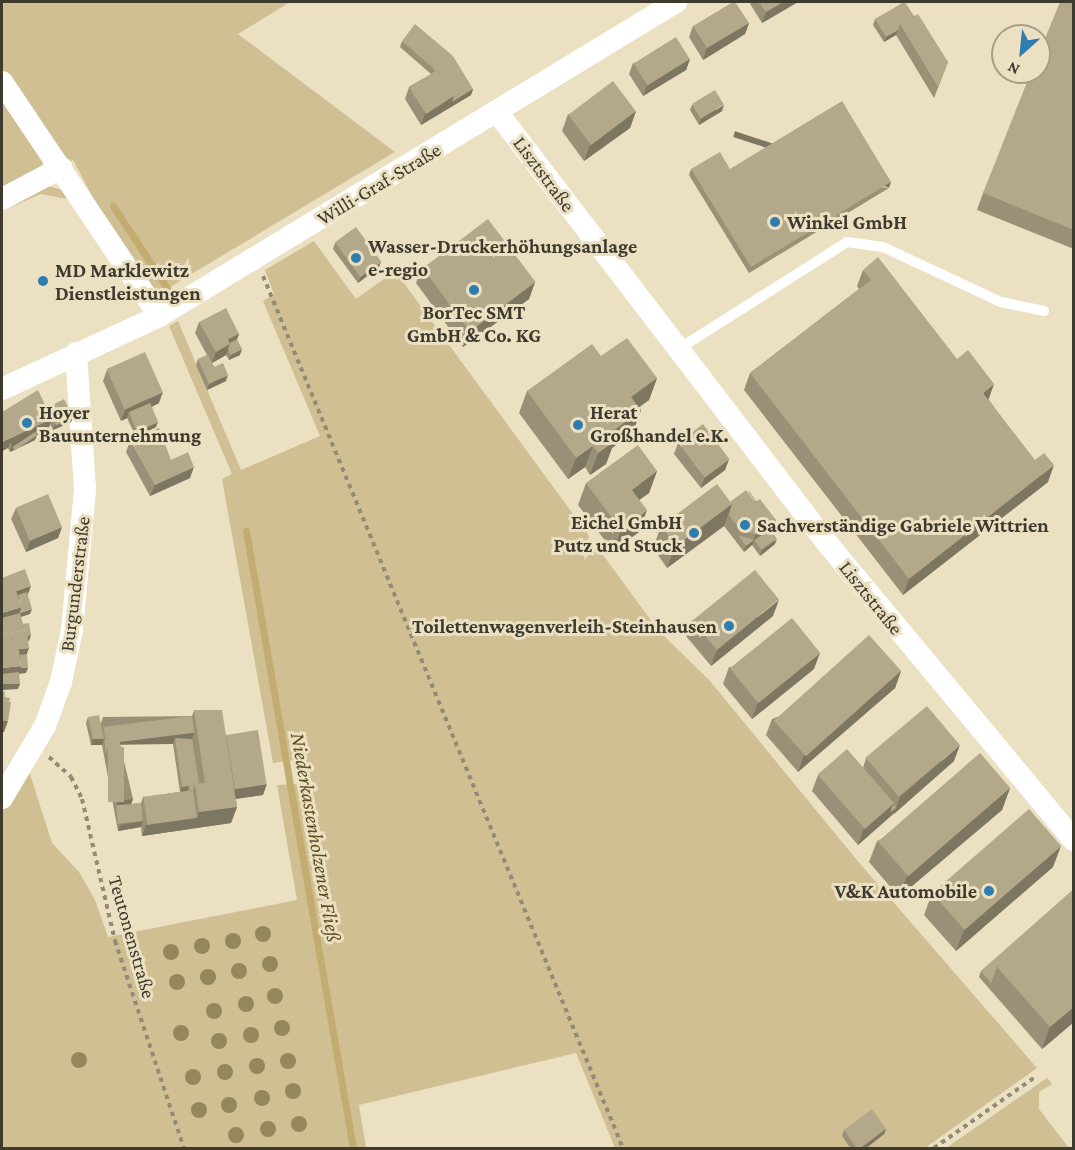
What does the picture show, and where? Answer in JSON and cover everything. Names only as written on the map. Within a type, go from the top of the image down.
[{"type":"street","name":"Willi-Graf-Straße","points":[[2,389],[159,316],[676,2]]},
{"type":"street","points":[[2,82],[159,316]]},
{"type":"street","name":"Lisztstraße","points":[[497,112],[677,351],[947,692],[1074,840]]},
{"type":"street","points":[[2,199],[61,168]]},
{"type":"street","name":"Burgunderstraße","points":[[6,784],[35,748],[61,682],[77,598],[84,489],[76,353]]},
{"type":"lane","points":[[677,351],[847,242],[883,247],[1000,302],[1044,311]]},
{"type":"path","points":[[255,258],[623,1149]]},
{"type":"path","name":"Teutonenstraße","points":[[35,748],[71,777],[82,799],[115,941],[184,1149]]},
{"type":"path","points":[[934,1149],[1035,1077]]},
{"type":"shaded area","points":[[2,2],[290,2],[238,34],[395,152],[160,293],[150,285],[97,205],[73,160],[66,163],[2,70]]},
{"type":"shaded area","points":[[2,96],[44,159],[41,169],[2,193]]},
{"type":"shaded area","points":[[48,186],[62,190],[67,199],[41,194],[2,211],[2,205]]},
{"type":"shaded area","points":[[314,241],[356,299],[395,271],[658,630],[710,681],[856,859],[1037,1068],[925,1148],[615,1148],[576,1053],[359,1105],[366,1148],[2,1148],[2,810],[29,771],[52,843],[79,872],[95,900],[108,937],[297,900],[277,785],[298,784],[294,760],[273,763],[222,479],[232,474],[169,326],[178,321],[241,470],[320,436],[263,301],[274,294],[265,270]]},
{"type":"shaded area","points":[[1047,1078],[1052,1084],[1039,1092],[1039,1109],[1069,1148],[946,1148]]},
{"type":"building","points":[[733,2],[749,23],[707,48],[693,26]]},
{"type":"building","points":[[759,2],[783,2],[766,12]]},
{"type":"building","points":[[904,2],[914,16],[900,24],[898,30],[886,37],[875,19]]},
{"type":"building","points":[[1060,2],[1074,2],[1074,230],[983,193],[1026,84],[1051,84],[1051,24]]},
{"type":"building","points":[[918,14],[948,62],[938,87],[900,24]]},
{"type":"building","points":[[415,24],[453,56],[473,89],[452,102],[454,96],[437,70],[435,71],[402,41]]},
{"type":"building","points":[[676,37],[690,59],[647,86],[634,63]]},
{"type":"building","points":[[437,70],[454,96],[426,114],[409,88]]},
{"type":"building","points":[[613,81],[636,111],[591,145],[568,115]]},
{"type":"building","points":[[715,90],[724,105],[701,118],[692,104]]},
{"type":"building","name":"Winkel GmbH","points":[[842,101],[891,182],[751,267],[691,169],[720,152],[730,169]]},
{"type":"building","points":[[488,219],[536,282],[470,331],[423,268]]},
{"type":"building","name":"Wasser-Druckerhöhungsanlage e-regio","points":[[356,227],[381,262],[360,277],[335,242]]},
{"type":"building","points":[[878,257],[957,359],[968,350],[994,384],[983,393],[1035,460],[1044,453],[1054,465],[909,579],[750,373],[871,280],[863,270]]},
{"type":"building","points":[[226,308],[239,334],[228,339],[230,344],[216,352],[199,322]]},
{"type":"building","name":"Herat Großhandel e.K.","points":[[627,338],[657,378],[631,397],[641,410],[608,435],[614,442],[598,453],[593,446],[576,458],[527,391],[592,344],[601,356]]},
{"type":"building","points":[[237,339],[242,349],[231,355],[228,349],[230,343]]},
{"type":"building","points":[[145,352],[163,392],[125,409],[107,369]]},
{"type":"building","points":[[208,355],[214,367],[223,363],[228,375],[209,384],[198,359]]},
{"type":"building","points":[[38,390],[52,419],[2,442],[2,412]]},
{"type":"building","points":[[64,399],[73,417],[56,425],[47,408]]},
{"type":"building","points":[[150,403],[158,422],[137,431],[129,412]]},
{"type":"building","points":[[703,424],[729,459],[705,478],[678,443]]},
{"type":"building","points":[[159,428],[171,460],[188,452],[194,467],[155,485],[130,441]]},
{"type":"building","points":[[35,432],[37,435],[15,450],[13,447]]},
{"type":"building","points":[[638,445],[657,471],[632,490],[647,510],[621,530],[586,483]]},
{"type":"building","points":[[717,484],[732,504],[676,546],[661,526]]},
{"type":"building","points":[[746,490],[755,502],[760,499],[776,520],[756,534],[741,531],[729,515],[732,504],[730,502]]},
{"type":"building","points":[[48,494],[62,527],[30,541],[16,508]]},
{"type":"building","points":[[770,529],[777,539],[761,550],[754,540]]},
{"type":"building","points":[[739,537],[754,540],[746,546]]},
{"type":"building","points":[[25,569],[31,586],[16,591],[22,607],[2,613],[2,578]]},
{"type":"building","points":[[755,570],[779,600],[717,650],[693,620]]},
{"type":"building","points":[[27,592],[32,609],[20,613],[22,607],[18,595]]},
{"type":"building","points":[[20,613],[23,624],[29,623],[31,635],[27,635],[27,630],[2,634],[2,618]]},
{"type":"building","points":[[792,618],[820,653],[758,703],[730,668]]},
{"type":"building","points":[[27,630],[29,648],[19,649],[21,666],[2,668],[2,634]]},
{"type":"building","points":[[869,635],[901,671],[806,756],[774,721]]},
{"type":"building","points":[[27,654],[28,668],[20,668],[20,655]]},
{"type":"building","points":[[19,672],[20,684],[2,684],[2,674]]},
{"type":"building","points":[[2,691],[5,692],[4,701],[11,702],[8,721],[2,720]]},
{"type":"building","points":[[927,706],[960,745],[898,796],[866,757]]},
{"type":"building","points":[[194,710],[222,710],[237,807],[199,812],[195,784],[205,783]]},
{"type":"building","points":[[99,715],[104,739],[93,739],[88,717]]},
{"type":"building","points":[[192,716],[194,733],[106,744],[104,727]]},
{"type":"building","points":[[258,730],[267,784],[235,789],[226,735]]},
{"type":"building","points":[[175,738],[192,739],[199,783],[195,784],[193,790],[190,790],[189,786],[182,787]]},
{"type":"building","points":[[104,739],[119,739],[121,747],[108,747],[106,753]]},
{"type":"building","points":[[108,747],[124,747],[124,802],[108,802]]},
{"type":"building","points":[[847,749],[894,803],[865,829],[818,775]]},
{"type":"building","points":[[980,753],[1010,788],[908,876],[878,842]]},
{"type":"building","points":[[193,790],[197,818],[147,825],[143,797]]},
{"type":"building","points":[[141,803],[143,821],[118,824],[116,806]]},
{"type":"building","name":"V&K Automobile","points":[[1029,809],[1061,846],[965,930],[932,893]]},
{"type":"building","points":[[1074,889],[1074,899],[997,967],[991,983],[981,971]]},
{"type":"building","points":[[1074,899],[1074,1007],[1050,1027],[997,967]]},
{"type":"building","points":[[872,1109],[886,1129],[857,1149],[844,1130]]},
{"type":"waterway","name":"Niederkastenholzener Fließ","points":[[113,206],[167,288]]},
{"type":"waterway","name":"Niederkastenholzener Fließ","points":[[246,531],[353,1148]]},
{"type":"place","name":"Winkel GmbH","points":[[775,222]]},
{"type":"place","name":"Wasser-Druckerhöhungsanlage e-regio","points":[[356,258]]},
{"type":"place","name":"MD Marklewitz Dienstleistungen","points":[[43,281]]},
{"type":"place","name":"BorTec SMT GmbH & Co. KG","points":[[474,290]]},
{"type":"place","name":"Hoyer Bauunternehmung","points":[[27,423]]},
{"type":"place","name":"Herat Großhandel e.K.","points":[[578,425]]},
{"type":"place","name":"Sachverständige Gabriele Wittrien","points":[[745,525]]},
{"type":"place","name":"Eichel GmbH Putz und Stuck","points":[[694,533]]},
{"type":"place","name":"Toilettenwagenverleih-Steinhausen","points":[[729,626]]},
{"type":"place","name":"V&K Automobile","points":[[989,891]]}]
